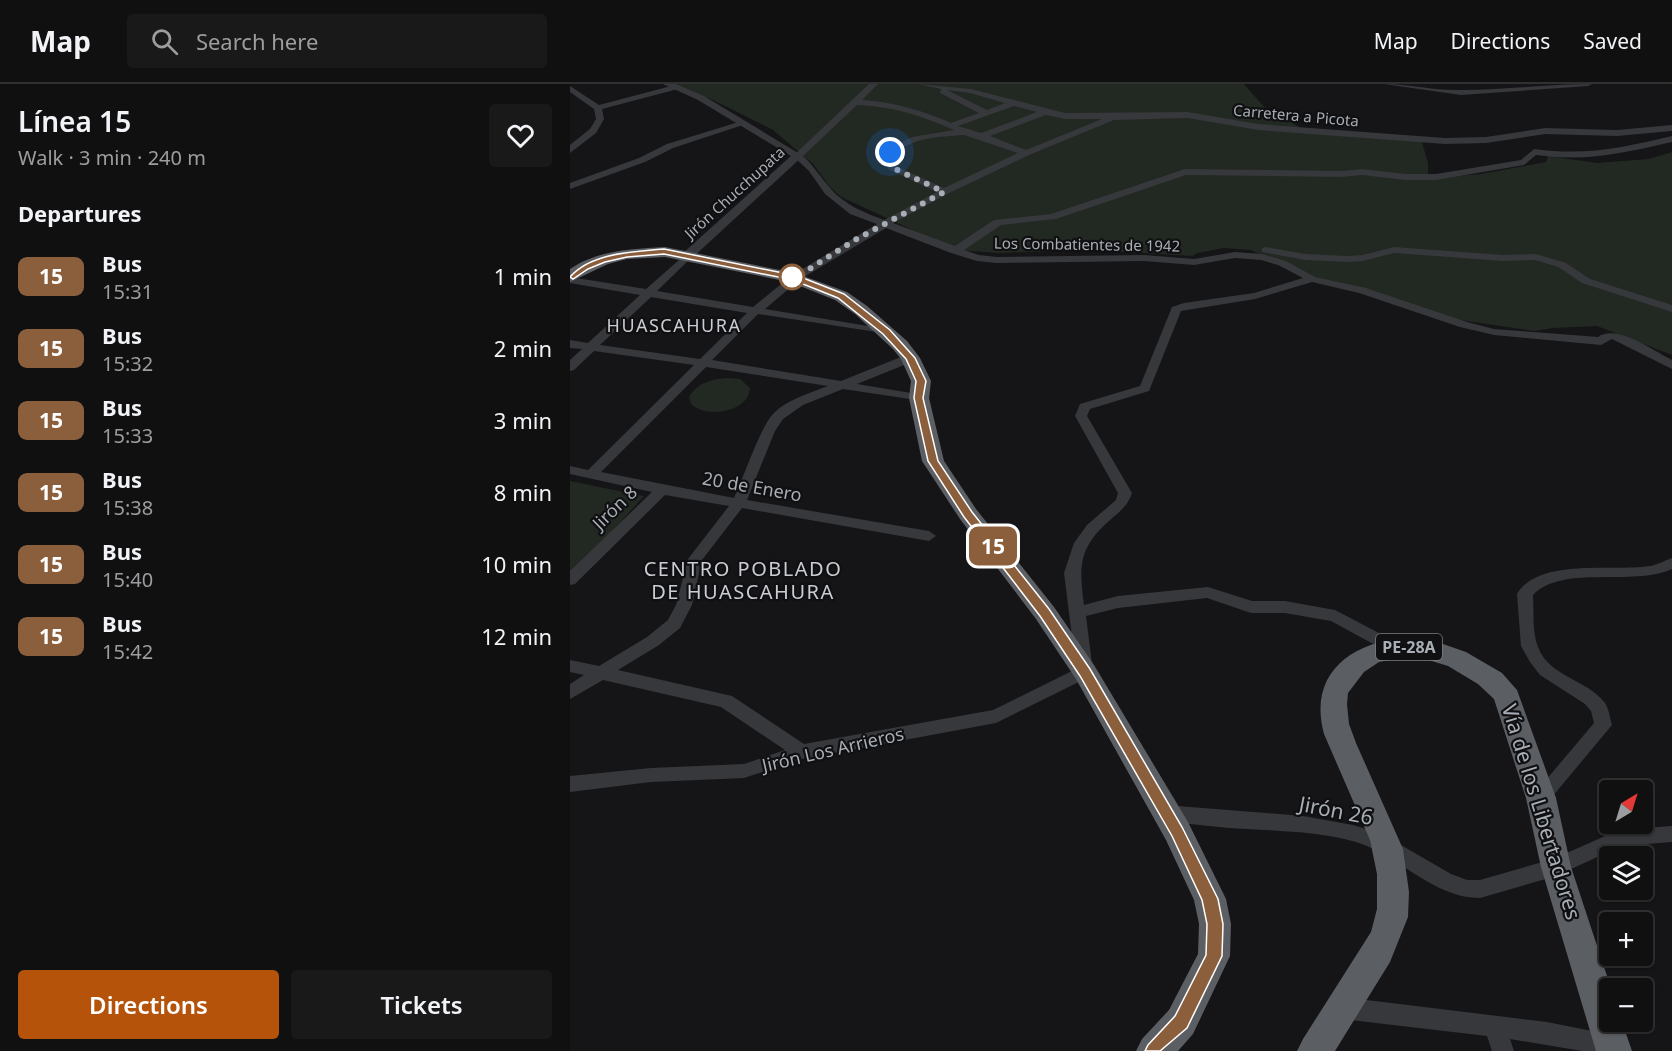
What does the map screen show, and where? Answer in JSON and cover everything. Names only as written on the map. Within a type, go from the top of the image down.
[{"type":"highway","points":[[570,278],[585,267],[627,254],[664,252],[795,278],[841,296],[886,332],[910,358],[921,381],[919,398],[933,461],[968,514],[1045,613],[1085,672],[1177,831],[1210,899],[1215,924],[1214,956],[1181,1022],[1154,1051]]},
{"type":"highway","name":"Vía de los Libertadores","points":[[1315,1051],[1385,939],[1392,915],[1392,887],[1387,848],[1334,719],[1334,694],[1348,671],[1367,656],[1394,648],[1413,647],[1450,656],[1478,670],[1502,688],[1541,798],[1556,867],[1614,1049]]},
{"type":"street","name":"Carretera a Picota","points":[[921,84],[971,91],[1065,116],[1188,115],[1258,128],[1444,141],[1486,140],[1545,131],[1617,133],[1672,128]]},
{"type":"street","points":[[1388,84],[1461,93],[1588,84]]},
{"type":"street","points":[[798,156],[873,85]]},
{"type":"street","points":[[932,85],[987,113]]},
{"type":"street","points":[[598,108],[672,86]]},
{"type":"street","name":"Jirón Chucchupata","points":[[672,86],[701,98],[798,156],[687,256]]},
{"type":"street","points":[[570,88],[598,108],[600,119],[592,131],[570,150]]},
{"type":"street","points":[[854,102],[885,104],[916,111],[965,132],[1026,153]]},
{"type":"street","points":[[950,126],[1014,103]]},
{"type":"street","points":[[982,136],[1044,112]]},
{"type":"street","points":[[592,474],[756,310],[795,278],[855,240],[944,192],[1026,153],[1114,117]]},
{"type":"street","points":[[570,186],[642,160],[670,146],[745,123]]},
{"type":"street","points":[[944,192],[891,167],[890,152],[900,143],[915,138],[965,132]]},
{"type":"street","points":[[955,251],[998,222],[1052,217],[1185,172],[1342,174],[1362,172],[1406,177],[1436,177],[1524,162],[1534,152],[1565,156],[1606,154],[1672,139]]},
{"type":"street","name":"Los Combatientes de 1942","points":[[798,156],[838,203],[853,212],[977,258],[996,260],[1107,257],[1194,262],[1224,256],[1262,258],[1282,263],[1311,279],[1362,290],[1422,312],[1494,332],[1601,341],[1607,336],[1614,335],[1672,365]]},
{"type":"street","points":[[1224,256],[1224,251],[1240,247],[1305,257],[1347,259],[1363,258],[1394,250],[1503,258],[1536,257],[1562,265],[1586,281],[1641,297],[1672,309]]},
{"type":"street","points":[[570,367],[687,256]]},
{"type":"street","points":[[570,278],[886,332]]},
{"type":"street","points":[[1085,672],[1072,573],[1079,547],[1092,528],[1124,499],[1125,493],[1081,416],[1082,410],[1084,407],[1146,388],[1176,309],[1256,296],[1311,279]]},
{"type":"street","points":[[570,344],[703,362],[919,398]]},
{"type":"street","points":[[570,692],[653,641],[674,624],[684,605],[695,560],[739,503],[768,431],[778,416],[799,402],[910,358]]},
{"type":"street","name":"20 de Enero","points":[[570,470],[662,490],[929,536]]},
{"type":"street","name":"Jirón 8","points":[[570,580],[662,490]]},
{"type":"street","points":[[1541,798],[1603,725],[1599,708],[1591,699],[1546,671],[1529,646],[1525,594],[1528,586],[1535,582],[1576,573],[1653,571],[1672,563]]},
{"type":"street","points":[[1077,613],[1118,603],[1208,592],[1251,607],[1285,607],[1335,616],[1394,648]]},
{"type":"street","points":[[570,666],[726,701],[802,752]]},
{"type":"street","name":"Jirón Los Arrieros","points":[[570,784],[651,775],[744,771],[802,752],[996,716],[1085,672]]},
{"type":"street","name":"Jirón 26","points":[[1165,813],[1303,824],[1353,833],[1375,840],[1445,881],[1467,889],[1480,889],[1556,867],[1619,838],[1672,834]]},
{"type":"street","points":[[1342,1008],[1547,1033],[1614,1049]]},
{"type":"street","points":[[1495,1028],[1503,1051]]},
{"type":"shaded area","points":[[673,84],[1244,84],[1265,108],[1305,130],[1421,139],[1428,163],[1428,178],[1481,174],[1546,162],[1548,156],[1597,163],[1649,159],[1672,152],[1672,355],[1597,326],[1535,331],[1460,320],[1306,276],[1251,250],[1224,248],[1197,253],[1193,256],[1090,250],[998,253],[956,250],[841,197],[830,187],[813,164],[773,130],[713,100]]},
{"type":"shaded area","points":[[727,378],[740,379],[750,388],[748,396],[742,403],[735,408],[716,412],[698,409],[691,404],[689,397],[696,388],[710,381]]},
{"type":"shaded area","points":[[570,481],[644,496],[570,577]]},
{"type":"bus line","name":"15","points":[[570,277],[602,260],[627,254],[664,252],[795,278],[841,296],[886,332],[910,358],[921,381],[919,398],[933,461],[968,514],[1045,613],[1085,672],[1177,831],[1210,899],[1215,924],[1214,956],[1181,1022],[1154,1051]]},
{"type":"district","name":"HUASCAHURA","points":[[674,326]]},
{"type":"district","name":"CENTRO POBLADO DE HUASCAHURA","points":[[743,580]]},
{"type":"route","points":[[792,277],[795,278],[855,240],[920,207],[944,192],[921,179],[891,167],[890,152]]}]
